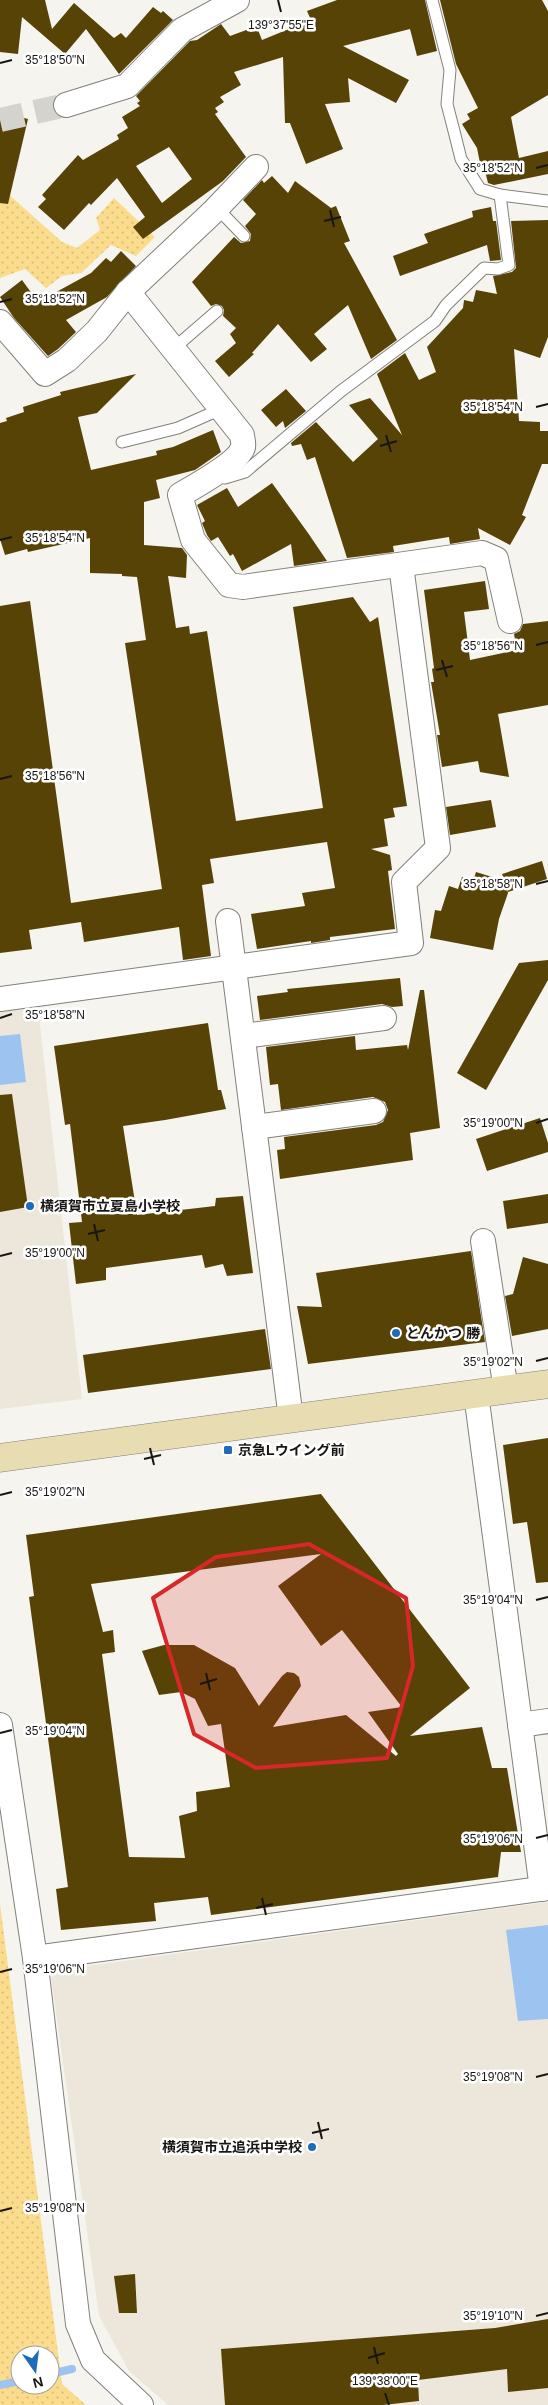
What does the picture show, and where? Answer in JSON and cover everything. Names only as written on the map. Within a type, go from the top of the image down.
[{"type":"street","points":[[66,106],[127,86],[182,30],[237,0]]},
{"type":"street","points":[[0,322],[45,374],[66,360],[97,331],[128,292],[217,208],[256,167]]},
{"type":"street","points":[[128,292],[242,435],[243,446],[238,455],[180,495],[193,540],[229,585],[243,587],[482,553],[496,559],[510,622]]},
{"type":"street","points":[[0,999],[411,943],[404,882],[438,848],[401,565]]},
{"type":"street","points":[[228,921],[291,1419]]},
{"type":"street","points":[[243,1036],[384,1018]]},
{"type":"street","points":[[254,1127],[374,1111]]},
{"type":"street","points":[[483,1241],[506,1390]]},
{"type":"street","points":[[0,1458],[548,1384]]},
{"type":"street","points":[[34,1958],[545,1888],[520,1725],[476,1394]]},
{"type":"street","points":[[520,1725],[548,1721]]},
{"type":"street","points":[[0,1725],[34,1958],[78,2324],[93,2360],[141,2405]]},
{"type":"lane","points":[[432,0],[450,70],[447,104],[461,158],[480,189],[500,195],[548,201]]},
{"type":"lane","points":[[210,476],[225,478],[244,472],[341,391],[435,321],[446,305],[484,268],[498,269],[509,265],[500,195]]},
{"type":"lane","points":[[217,208],[244,236]]},
{"type":"lane","points":[[173,349],[218,311]]},
{"type":"lane","points":[[122,442],[178,428],[221,409]]},
{"type":"highlighted area","points":[[309,1544],[406,1598],[413,1666],[387,1758],[256,1768],[194,1734],[153,1598],[216,1557]]},
{"type":"shaded area","points":[[6,192],[62,242],[77,248],[100,230],[96,218],[114,198],[155,237],[136,256],[111,245],[81,273],[62,276],[46,288],[25,269],[0,278],[0,196]]},
{"type":"shaded area","name":"横須賀市立夏島小学校","points":[[38,1007],[82,1399],[0,1409],[0,1012]]},
{"type":"shaded area","name":"横須賀市立追浜中学校","points":[[548,1902],[548,2405],[168,2405],[129,2371],[99,2316],[51,1978],[58,1970]]},
{"type":"shaded area","points":[[0,1904],[57,2345],[10,2345],[10,2395],[60,2395],[60,2369],[62,2384],[86,2405],[0,2405]]},
{"type":"water","points":[[20,1034],[26,1082],[0,1085],[0,1036]]},
{"type":"water","points":[[548,1925],[548,2019],[518,2021],[506,1930]]},
{"type":"building","points":[[0,0],[45,0],[52,29],[74,3],[114,38],[121,33],[126,38],[153,7],[161,13],[163,11],[173,20],[119,74],[86,29],[65,54],[22,17],[18,54],[0,52]]},
{"type":"building","points":[[337,0],[425,0],[437,51],[417,56],[410,29],[343,46],[409,80],[396,103],[348,78],[350,102],[325,104],[343,149],[306,164],[290,123],[285,123],[283,57],[234,72],[241,85],[220,97],[224,102],[215,108],[218,112],[215,114],[246,157],[223,181],[143,239],[133,227],[145,217],[117,178],[91,205],[89,203],[64,230],[38,207],[46,199],[42,195],[78,155],[83,160],[119,139],[117,135],[128,128],[122,117],[140,106],[137,103],[140,101],[136,96],[190,41],[197,40],[221,24],[230,36],[249,29],[250,32],[258,30],[262,40],[311,20],[307,11]],"holes":[[[169,147],[192,179],[162,203],[136,166]]]},
{"type":"building","points":[[440,0],[542,0],[548,11],[548,95],[511,117],[519,158],[548,151],[548,174],[494,185],[488,183],[484,167],[481,168],[477,148],[462,124],[470,119],[467,114],[478,108],[456,64]]},
{"type":"building","points":[[0,112],[28,119],[8,204],[0,203]]},
{"type":"building","points":[[272,176],[288,193],[295,181],[331,208],[336,206],[350,241],[344,243],[397,340],[371,359],[348,305],[314,334],[327,349],[311,362],[278,324],[252,353],[254,354],[229,377],[215,361],[236,343],[230,334],[236,328],[223,316],[224,310],[222,306],[216,304],[211,306],[192,282],[234,237],[241,243],[250,241],[251,234],[245,226],[256,214],[243,200],[262,180],[264,183]]},
{"type":"building","points":[[491,207],[493,221],[496,221],[501,260],[490,261],[487,245],[400,276],[393,256],[428,243],[424,234],[473,217],[472,211]]},
{"type":"building","points":[[548,220],[548,337],[540,358],[514,349],[519,421],[540,422],[540,431],[548,431],[548,464],[542,464],[522,515],[526,517],[510,545],[478,528],[480,539],[450,544],[449,537],[393,546],[394,552],[347,558],[315,457],[307,460],[301,444],[292,446],[291,443],[316,422],[353,462],[378,439],[349,405],[370,398],[402,435],[377,374],[405,353],[419,380],[436,372],[427,347],[463,308],[464,300],[473,302],[476,290],[497,294],[493,276],[512,272],[516,268],[511,221]]},
{"type":"building","points":[[121,251],[136,266],[107,297],[66,320],[76,332],[48,356],[14,318],[0,297],[22,280],[38,302],[91,273],[106,258],[111,262]]},
{"type":"building","points":[[136,374],[97,413],[78,417],[91,470],[157,455],[156,451],[173,447],[213,430],[221,452],[195,470],[156,480],[160,498],[144,502],[144,545],[182,548],[187,555],[186,578],[168,576],[176,628],[189,626],[190,634],[207,631],[236,821],[323,808],[293,607],[353,597],[370,622],[378,617],[407,806],[393,808],[395,817],[384,819],[388,846],[371,849],[390,855],[392,870],[388,871],[395,929],[330,937],[330,940],[311,943],[311,941],[257,949],[251,914],[305,906],[302,893],[335,888],[327,842],[210,859],[214,883],[202,885],[211,956],[183,960],[179,927],[84,942],[81,922],[29,930],[32,949],[0,953],[0,606],[30,601],[71,903],[162,889],[125,643],[146,640],[137,577],[122,576],[122,574],[90,573],[90,538],[28,552],[27,549],[5,555],[0,539],[0,423],[7,421],[6,418],[24,412],[23,407],[61,395],[60,392]]},
{"type":"building","points":[[286,389],[306,411],[285,428],[283,421],[276,427],[261,410]]},
{"type":"building","points":[[272,483],[327,561],[294,566],[291,544],[242,571],[233,554],[230,556],[218,537],[211,541],[202,523],[205,521],[197,505],[227,488],[238,507]]},
{"type":"building","points":[[485,581],[489,609],[464,612],[470,660],[517,650],[514,634],[520,631],[523,624],[548,621],[548,705],[498,714],[509,777],[480,772],[478,761],[442,767],[437,735],[440,735],[431,682],[434,682],[432,669],[434,668],[424,590]]},
{"type":"building","points":[[491,800],[496,827],[450,835],[446,807]]},
{"type":"building","points":[[542,861],[547,879],[508,892],[506,885],[508,893],[499,919],[493,950],[430,938],[435,910],[441,911],[449,886],[458,889],[462,877],[473,881],[476,872],[505,881],[502,874]]},
{"type":"building","points":[[548,960],[548,980],[486,1090],[457,1073],[519,963]]},
{"type":"building","points":[[400,978],[403,1006],[392,1007],[382,1004],[260,1020],[257,996],[288,992],[287,989]]},
{"type":"building","points":[[420,990],[424,990],[440,1128],[410,1133],[413,1160],[280,1179],[277,1150],[285,1149],[284,1137],[376,1125],[383,1122],[388,1110],[385,1102],[373,1097],[281,1110],[278,1084],[270,1085],[266,1047],[355,1036],[356,1050],[407,1045],[408,1050]]},
{"type":"building","points":[[208,1023],[218,1090],[221,1090],[226,1109],[123,1126],[137,1215],[215,1206],[216,1198],[243,1196],[253,1273],[227,1276],[223,1264],[205,1268],[202,1255],[106,1268],[106,1280],[76,1284],[69,1223],[82,1222],[70,1124],[65,1125],[54,1046]]},
{"type":"building","points":[[12,1094],[28,1207],[0,1212],[0,1095]]},
{"type":"building","points":[[540,1118],[548,1143],[548,1152],[487,1171],[476,1139]]},
{"type":"building","points":[[548,1194],[548,1223],[507,1229],[503,1201]]},
{"type":"building","points":[[471,1251],[485,1342],[308,1364],[297,1306],[322,1307],[316,1273]]},
{"type":"building","points":[[523,1257],[548,1264],[548,1329],[512,1336],[505,1296],[513,1294]]},
{"type":"building","points":[[265,1329],[271,1369],[88,1393],[83,1355]]},
{"type":"building","points":[[548,1438],[548,1582],[536,1583],[527,1522],[513,1524],[503,1445]]},
{"type":"building","points":[[321,1494],[470,1688],[410,1736],[482,1727],[492,1768],[507,1768],[521,1852],[501,1852],[498,1877],[211,1915],[208,1897],[154,1903],[156,1921],[61,1930],[56,1889],[68,1887],[29,1597],[34,1596],[26,1535]],"holes":[[[321,1554],[278,1586],[321,1646],[342,1630],[402,1707],[368,1712],[398,1754],[396,1756],[346,1715],[273,1727],[301,1686],[299,1677],[294,1673],[287,1672],[282,1676],[259,1706],[235,1668],[194,1645],[164,1645],[142,1651],[159,1695],[181,1692],[195,1699],[208,1726],[221,1724],[230,1787],[196,1792],[197,1811],[179,1816],[185,1858],[129,1857],[102,1654],[115,1652],[113,1630],[103,1632],[91,1584]]]},
{"type":"building","points":[[135,2274],[137,2313],[119,2313],[114,2276]]},
{"type":"building","points":[[548,2319],[548,2388],[508,2392],[507,2369],[418,2380],[419,2401],[383,2405],[225,2405],[221,2349],[495,2328]]},
{"type":"waterway","points":[[60,2372],[72,2369]]},
{"type":"waterway","points":[[0,2385],[10,2383]]},
{"type":"tunnel","points":[[0,120],[66,105]]},
{"type":"place","name":"横須賀市立夏島小学校","points":[[30,1206]]},
{"type":"place","name":"とんかつ 勝","points":[[396,1333]]},
{"type":"place","name":"京急Lウイング前","points":[[228,1450]]},
{"type":"place","name":"横須賀市立追浜中学校","points":[[312,2147]]}]
